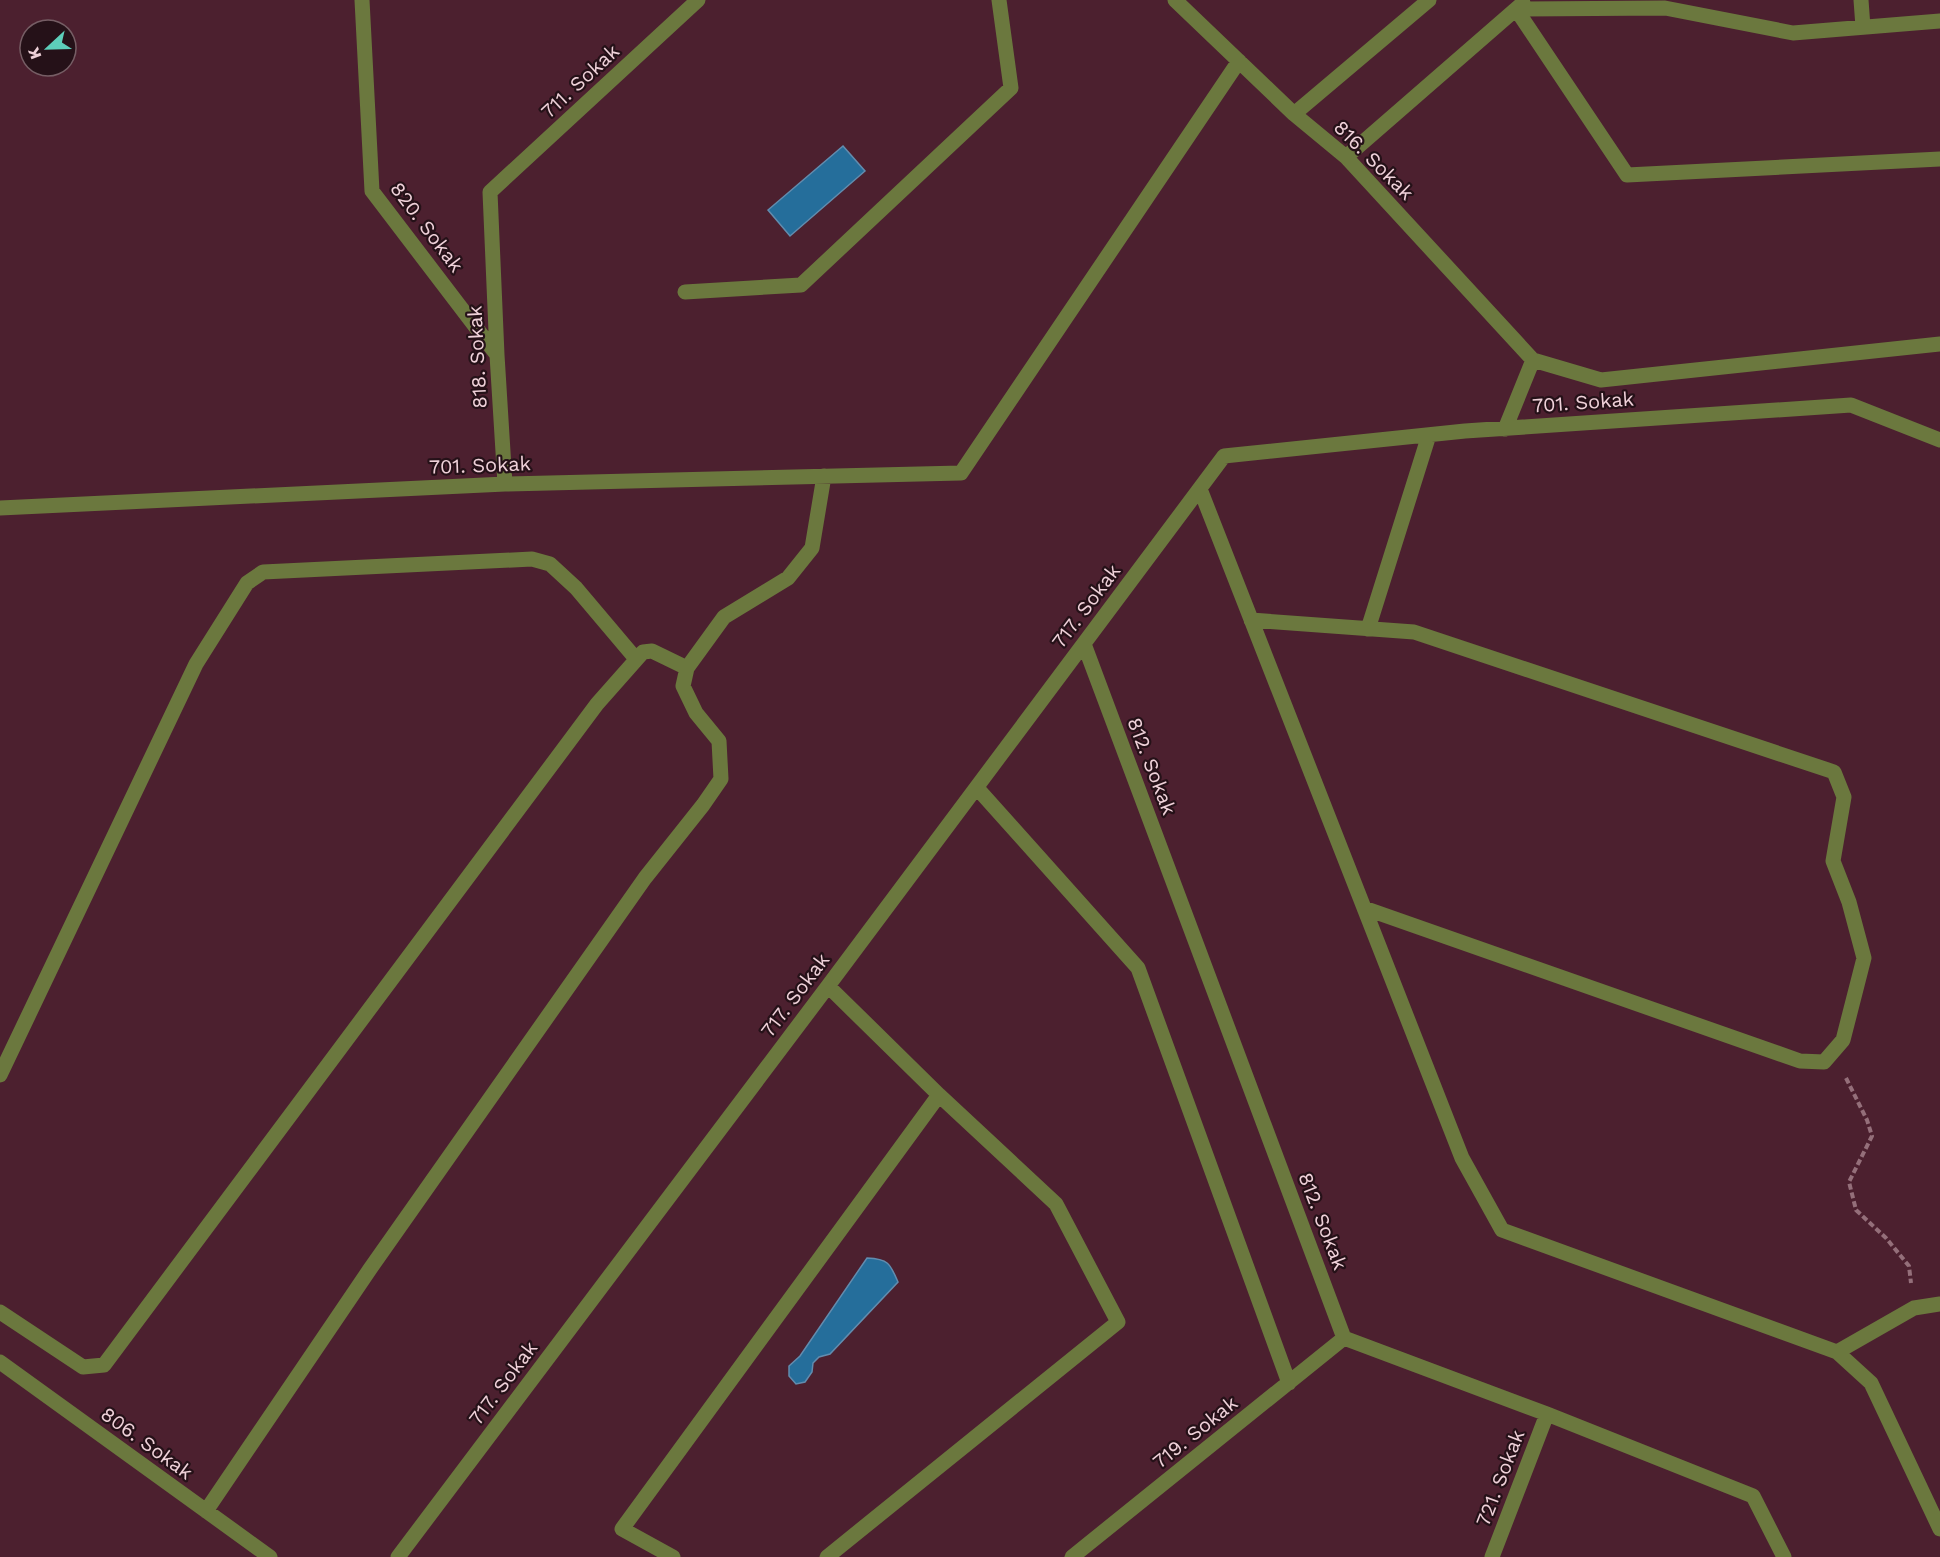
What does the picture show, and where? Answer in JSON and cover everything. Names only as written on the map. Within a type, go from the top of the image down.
[{"type":"street","name":"820. Sokak","points":[[362,0],[372,191],[497,356]]},
{"type":"street","name":"711. Sokak","points":[[490,192],[698,0]]},
{"type":"street","points":[[685,292],[801,285],[1011,88],[999,0]]},
{"type":"street","name":"816. Sokak","points":[[1175,0],[1294,114],[1346,157],[1533,360]]},
{"type":"street","points":[[1294,114],[1429,0]]},
{"type":"street","points":[[1861,0],[1863,27]]},
{"type":"street","points":[[1521,4],[1627,175],[1940,159]]},
{"type":"street","points":[[1346,157],[1521,4],[1665,8],[1793,33],[1940,21]]},
{"type":"street","name":"701. Sokak","points":[[0,508],[506,484],[961,472],[1239,61]]},
{"type":"street","name":"818. Sokak","points":[[490,192],[497,356],[506,484]]},
{"type":"street","name":"701. Sokak","points":[[1533,360],[1601,380],[1940,344]]},
{"type":"street","points":[[1505,429],[1533,360]]},
{"type":"street","name":"701. Sokak","points":[[1224,456],[1429,435],[1851,405],[1940,440]]},
{"type":"street","points":[[1368,629],[1429,435]]},
{"type":"street","name":"717. Sokak","points":[[398,1557],[1224,456]]},
{"type":"street","points":[[206,1511],[377,1259],[597,946],[645,878],[704,805],[721,779],[719,741],[696,713],[683,686],[687,668],[724,617],[788,578],[812,548],[824,476]]},
{"type":"street","points":[[1200,489],[1462,1158],[1502,1230],[1837,1352],[1871,1383],[1940,1529]]},
{"type":"street","points":[[0,1075],[196,664],[247,583],[263,572],[532,559],[550,564],[567,580],[636,659]]},
{"type":"street","points":[[1251,620],[1414,632],[1834,772],[1844,797],[1833,861],[1849,902],[1864,958],[1843,1040],[1824,1062],[1800,1061],[1364,908]]},
{"type":"street","name":"812. Sokak","points":[[1084,644],[1344,1338]]},
{"type":"street","points":[[0,1312],[83,1367],[104,1365],[597,704],[643,652],[652,651],[687,668]]},
{"type":"street","points":[[977,788],[1138,968],[1289,1383]]},
{"type":"street","points":[[827,1557],[1118,1322],[1056,1204],[939,1095],[828,986]]},
{"type":"street","points":[[673,1557],[622,1529],[939,1095]]},
{"type":"street","points":[[1837,1352],[1914,1308],[1940,1304]]},
{"type":"street","points":[[1344,1338],[1547,1414],[1753,1496],[1784,1557]]},
{"type":"street","name":"719. Sokak","points":[[1072,1557],[1344,1338]]},
{"type":"street","name":"806. Sokak","points":[[0,1362],[270,1557]]},
{"type":"street","name":"721. Sokak","points":[[1492,1557],[1547,1414]]},
{"type":"path","points":[[1833,1052],[1867,1120],[1872,1136],[1849,1182],[1856,1210],[1886,1238],[1909,1266],[1914,1308]]},
{"type":"water","points":[[843,146],[865,171],[790,236],[768,210]]},
{"type":"water","points":[[867,1258],[887,1263],[898,1282],[830,1354],[819,1357],[813,1363],[812,1372],[805,1382],[796,1384],[789,1376],[789,1366],[800,1356]]}]
